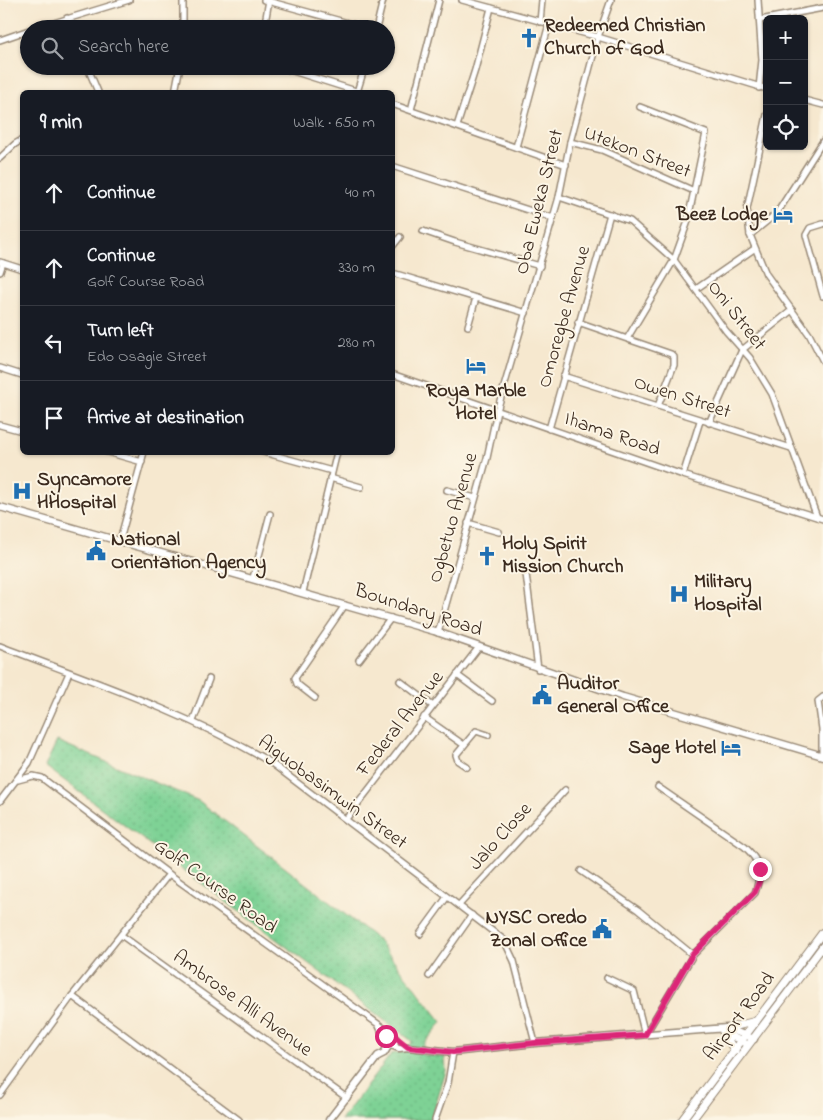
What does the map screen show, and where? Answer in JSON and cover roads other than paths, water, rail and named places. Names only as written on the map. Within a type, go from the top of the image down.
[{"type":"main road","name":"Airport Road","points":[[682,1120],[823,932]]},
{"type":"main road","name":"Airport Road","points":[[692,1120],[823,946]]},
{"type":"main road","points":[[735,1051],[723,1030],[756,1021]]},
{"type":"street","points":[[61,20],[129,0]]},
{"type":"street","points":[[183,0],[183,20]]},
{"type":"street","points":[[265,20],[267,0],[338,20]]},
{"type":"street","points":[[378,20],[383,0]]},
{"type":"street","points":[[410,110],[440,0]]},
{"type":"street","points":[[462,0],[598,36],[763,88]]},
{"type":"street","points":[[540,22],[542,0]]},
{"type":"street","name":"Oba Eweka Street","points":[[497,411],[559,197],[570,142],[598,36],[611,0]]},
{"type":"street","points":[[758,0],[762,60],[759,88]]},
{"type":"street","points":[[456,126],[475,70],[491,8]]},
{"type":"street","points":[[760,20],[823,8]]},
{"type":"street","points":[[516,147],[549,24]]},
{"type":"street","points":[[0,40],[20,33]]},
{"type":"street","points":[[91,75],[97,90]]},
{"type":"street","points":[[176,90],[179,75]]},
{"type":"street","points":[[305,75],[352,90]]},
{"type":"street","points":[[359,90],[363,75]]},
{"type":"street","points":[[808,101],[823,105]]},
{"type":"street","points":[[395,105],[566,165]]},
{"type":"street","points":[[628,338],[674,260],[687,224],[706,133],[640,107]]},
{"type":"street","points":[[763,134],[747,209],[750,235],[754,249],[766,274],[810,334],[823,361]]},
{"type":"street","points":[[0,158],[20,141]]},
{"type":"street","points":[[750,235],[777,213],[823,141]]},
{"type":"street","name":"Utekon Street","points":[[570,142],[602,150],[694,191]]},
{"type":"street","points":[[395,167],[552,218]]},
{"type":"street","name":"Oni Street","points":[[559,197],[630,221],[674,260],[750,358],[772,394],[817,517]]},
{"type":"street","name":"Omoregbe Avenue","points":[[549,429],[610,214]]},
{"type":"street","points":[[823,224],[810,228],[806,235],[823,296]]},
{"type":"street","points":[[422,231],[540,266]]},
{"type":"street","points":[[395,243],[400,237]]},
{"type":"street","points":[[696,289],[754,249]]},
{"type":"street","points":[[0,272],[1,263],[20,268]]},
{"type":"street","points":[[396,274],[526,313]]},
{"type":"street","points":[[468,326],[476,298]]},
{"type":"street","points":[[709,423],[742,350],[792,310]]},
{"type":"street","points":[[578,322],[628,338],[671,354],[674,357],[674,365],[658,406]]},
{"type":"street","points":[[0,368],[20,374]]},
{"type":"street","name":"Ihama Road","points":[[395,375],[683,475],[823,520]]},
{"type":"street","name":"Owen Street","points":[[563,376],[792,448]]},
{"type":"street","name":"Ogbetuo Avenue","points":[[438,633],[487,458],[497,411]]},
{"type":"street","points":[[683,475],[700,420]]},
{"type":"street","points":[[0,425],[20,430]]},
{"type":"street","points":[[118,455],[142,462]]},
{"type":"street","points":[[120,540],[143,455]]},
{"type":"street","points":[[274,455],[332,471]]},
{"type":"street","points":[[302,592],[335,455]]},
{"type":"street","points":[[330,478],[361,487]]},
{"type":"street","points":[[446,490],[475,498]]},
{"type":"street","name":"Boundary Road","points":[[0,507],[391,618],[479,646],[538,669],[707,724],[823,756]]},
{"type":"street","points":[[253,578],[270,514]]},
{"type":"street","points":[[468,523],[499,532]]},
{"type":"street","points":[[526,574],[538,669]]},
{"type":"street","points":[[315,698],[297,684],[294,678],[345,605]]},
{"type":"street","points":[[359,660],[391,618]]},
{"type":"street","name":"Aiguobasimwin Street","points":[[0,646],[193,721],[234,741],[270,762],[504,940],[510,950],[535,1043]]},
{"type":"street","name":"Federal Avenue","points":[[346,819],[479,646]]},
{"type":"street","points":[[0,801],[30,763],[69,673]]},
{"type":"street","points":[[457,675],[492,701]]},
{"type":"street","points":[[193,721],[209,679]]},
{"type":"street","points":[[400,681],[433,706]]},
{"type":"street","points":[[823,697],[818,701],[823,756]]},
{"type":"street","points":[[424,717],[464,745]]},
{"type":"street","points":[[467,767],[455,758],[476,731],[488,736]]},
{"type":"street","points":[[18,780],[33,776],[30,763]]},
{"type":"street","name":"Golf Course Road","points":[[33,776],[42,778],[169,874],[379,1026],[387,1043]]},
{"type":"street","points":[[645,1035],[692,955],[755,892],[760,879],[760,869],[755,857],[746,847],[658,787]]},
{"type":"street","name":"Jalo Close","points":[[459,906],[565,790]]},
{"type":"street","points":[[580,871],[638,910],[692,955]]},
{"type":"street","points":[[0,1095],[72,996],[169,874]]},
{"type":"street","points":[[420,934],[447,897]]},
{"type":"street","points":[[429,976],[472,915]]},
{"type":"street","name":"Ambrose Alli Avenue","points":[[120,935],[347,1098]]},
{"type":"street","points":[[607,978],[634,991],[645,1035]]},
{"type":"street","points":[[72,996],[239,1120]]},
{"type":"street","points":[[379,1026],[408,1047]]},
{"type":"street","points":[[387,1043],[400,1048],[408,1047],[453,1052],[535,1043],[723,1030],[747,1035],[754,1039]]},
{"type":"street","points":[[723,1030],[749,1045]]},
{"type":"street","points":[[330,1120],[378,1056],[384,1053],[388,1035],[394,1036]]},
{"type":"street","points":[[387,1043],[396,1042],[394,1036]]},
{"type":"street","points":[[435,1120],[448,1083],[453,1052]]},
{"type":"place","name":"Redeemed Christian Church of God","points":[[529,38]]},
{"type":"place","name":"Beez Lodge","points":[[783,215]]},
{"type":"place","name":"Roya Marble Hotel","points":[[476,366]]},
{"type":"place","name":"Syncamore HHospital","points":[[22,491]]},
{"type":"place","name":"National Orientation Agency","points":[[96,551]]},
{"type":"place","name":"Holy Spirit Mission Church","points":[[487,556]]},
{"type":"place","name":"Military Hospital","points":[[679,594]]},
{"type":"place","name":"Auditor General Office","points":[[542,695]]},
{"type":"place","name":"Sage Hotel","points":[[731,748]]},
{"type":"place","name":"NYSC Oredo Zonal Office","points":[[602,929]]}]
